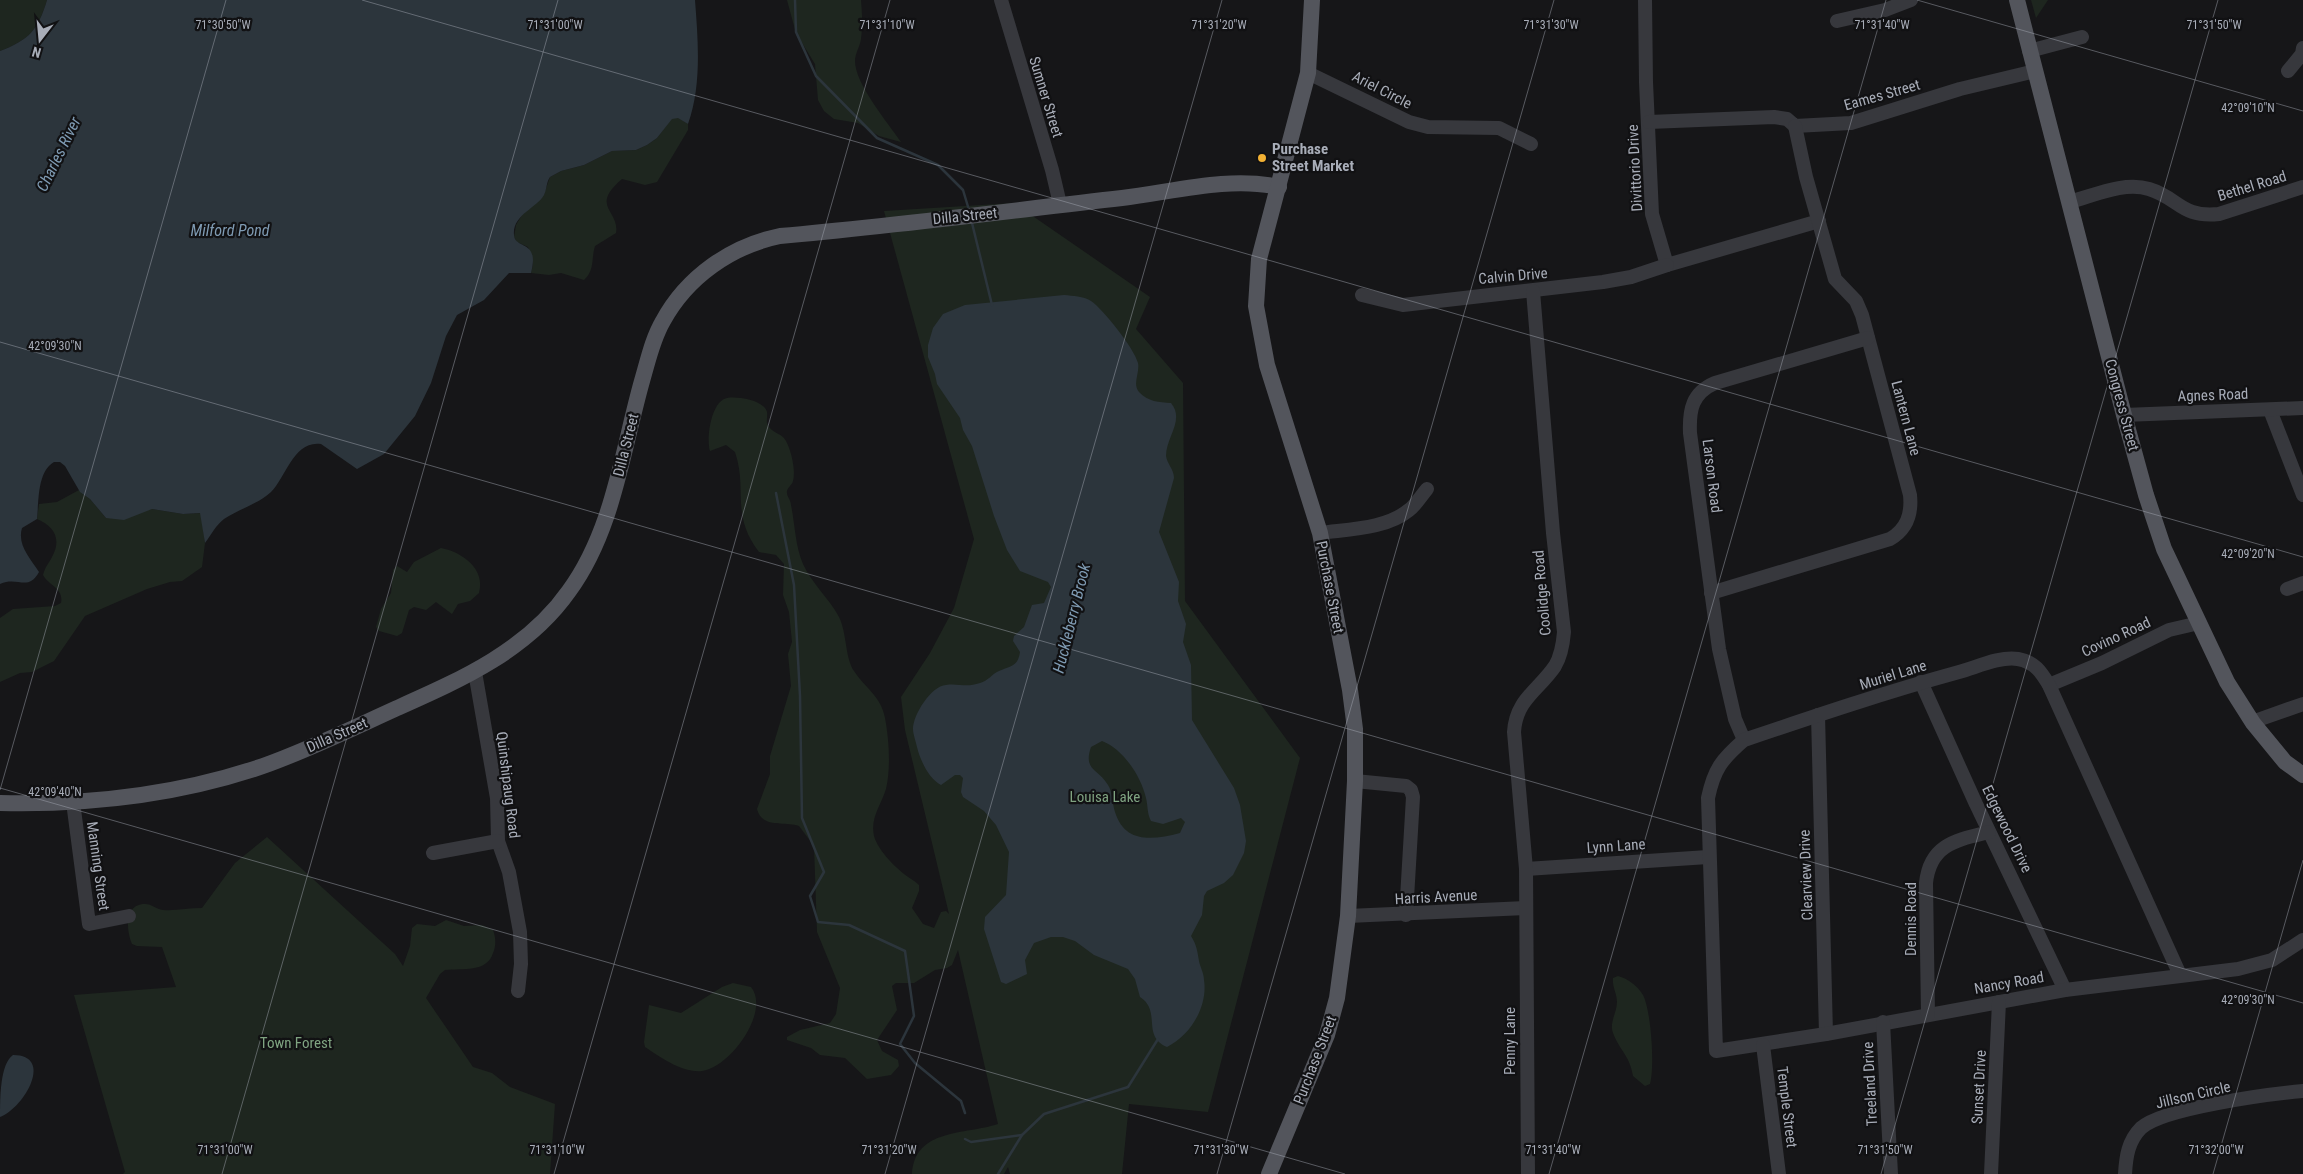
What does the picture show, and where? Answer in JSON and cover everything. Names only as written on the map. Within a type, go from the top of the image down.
[{"type":"main road","name":"Purchase Street","points":[[1271,1174],[1327,1035],[1338,998],[1348,916],[1355,781],[1355,729],[1350,690],[1320,533],[1267,365],[1256,306],[1259,259],[1308,73],[1312,0]]},
{"type":"main road","name":"Congress Street","points":[[2017,0],[2124,415],[2146,495],[2164,549],[2227,682],[2252,722],[2285,762],[2303,775]]},
{"type":"main road","name":"Dilla Street","points":[[0,803],[73,802],[150,794],[258,767],[322,742],[475,672],[544,621],[569,592],[586,565],[612,499],[649,352],[661,323],[685,289],[718,262],[764,240],[1224,184],[1249,182],[1279,187]]},
{"type":"street","name":"Sumner Street","points":[[1001,0],[1052,170],[1060,204]]},
{"type":"street","name":"Divittorio Drive","points":[[1645,0],[1646,82],[1652,214],[1667,265]]},
{"type":"street","points":[[1837,21],[1885,10],[1911,0]]},
{"type":"street","points":[[2029,51],[2082,36]]},
{"type":"street","points":[[2288,71],[2302,54],[2303,48]]},
{"type":"street","name":"Eames Street","points":[[1649,122],[1774,117],[1787,119],[1796,126],[1851,123],[1960,88],[2035,71]]},
{"type":"street","name":"Ariel Circle","points":[[1308,73],[1409,122],[1428,127],[1499,128],[1531,144]]},
{"type":"street","name":"Lantern Lane","points":[[1711,593],[1885,541],[1896,536],[1905,526],[1910,512],[1910,495],[1868,338],[1856,301],[1835,279],[1806,177],[1796,126]]},
{"type":"street","name":"Bethel Road","points":[[2069,202],[2124,188],[2137,187],[2155,191],[2183,209],[2195,214],[2208,215],[2219,214],[2303,187]]},
{"type":"street","points":[[1667,265],[1819,221]]},
{"type":"street","name":"Calvin Drive","points":[[1362,296],[1404,305],[1622,279],[1667,265]]},
{"type":"street","name":"Coolidge Road","points":[[1526,908],[1526,869],[1514,726],[1525,700],[1556,665],[1562,648],[1564,632],[1553,534],[1534,291]]},
{"type":"street","name":"Larson Road","points":[[1744,740],[1729,697],[1719,649],[1690,433],[1689,411],[1692,403],[1702,390],[1715,382],[1868,338]]},
{"type":"street","name":"Agnes Road","points":[[2124,415],[2303,408]]},
{"type":"street","points":[[2270,410],[2303,495]]},
{"type":"street","points":[[1320,533],[1377,525],[1397,518],[1410,510],[1427,489]]},
{"type":"street","points":[[2287,589],[2303,582]]},
{"type":"street","name":"Covino Road","points":[[2049,685],[2102,663],[2169,630],[2199,623]]},
{"type":"street","name":"Muriel Lane","points":[[1716,1051],[1708,857],[1708,798],[1713,776],[1724,757],[1744,740],[1921,682],[2001,660],[2017,659],[2039,668],[2049,685],[2180,975]]},
{"type":"street","name":"Quinshipaug Road","points":[[475,672],[496,798],[498,841],[509,872],[520,932],[521,964],[518,990]]},
{"type":"street","name":"Edgewood Drive","points":[[1921,682],[1989,832],[2065,990]]},
{"type":"street","points":[[2252,722],[2303,704]]},
{"type":"street","name":"Clearview Drive","points":[[1818,715],[1826,1034]]},
{"type":"street","points":[[1355,781],[1406,786],[1411,790],[1413,797],[1406,915]]},
{"type":"street","name":"Manning Street","points":[[73,802],[90,924],[128,916]]},
{"type":"street","name":"Dennis Road","points":[[1928,1015],[1926,883],[1929,866],[1942,848],[1989,832]]},
{"type":"street","points":[[433,853],[498,841]]},
{"type":"street","name":"Lynn Lane","points":[[1526,869],[1708,857]]},
{"type":"street","name":"Harris Avenue","points":[[1348,916],[1406,915],[1526,908]]},
{"type":"street","name":"Penny Lane","points":[[1526,908],[1528,1174]]},
{"type":"street","name":"Nancy Road","points":[[1716,1051],[1826,1034],[2065,990],[2258,966],[2272,960],[2303,940]]},
{"type":"street","name":"Sunset Drive","points":[[1991,1174],[1999,1002]]},
{"type":"street","name":"Treeland Drive","points":[[1883,1022],[1891,1174]]},
{"type":"street","name":"Temple Street","points":[[1763,1045],[1779,1174]]},
{"type":"street","name":"Jillson Circle","points":[[2125,1174],[2129,1146],[2140,1128],[2150,1122],[2180,1111],[2303,1090]]},
{"type":"green space","points":[[0,0],[47,0],[40,19],[31,33],[18,43],[0,51]]},
{"type":"green space","points":[[787,0],[861,0],[862,29],[855,58],[856,70],[866,92],[901,142],[879,136],[858,123],[834,119],[824,111],[818,100],[815,64],[796,33]]},
{"type":"green space","points":[[2031,0],[2048,0],[2036,18]]},
{"type":"green space","points":[[678,117],[688,124],[688,130],[657,182],[645,185],[622,179],[612,188],[607,202],[616,225],[616,233],[595,246],[590,272],[584,280],[561,273],[549,275],[531,273],[533,264],[528,247],[517,242],[514,237],[516,225],[522,215],[544,194],[550,177],[561,171],[584,165],[612,151],[636,150],[647,145],[657,138],[672,118]]},
{"type":"green space","name":"Louisa Lake","points":[[1014,203],[1150,297],[1136,329],[1183,383],[1185,601],[1300,758],[1208,1112],[1129,1104],[1122,1174],[1010,1174],[1008,1167],[1004,1174],[912,1174],[915,1159],[922,1148],[932,1141],[944,1136],[998,1124],[958,950],[952,965],[947,968],[935,970],[914,983],[896,983],[892,986],[897,1010],[877,1040],[882,1051],[898,1060],[899,1066],[891,1075],[867,1079],[845,1058],[820,1055],[811,1048],[787,1040],[787,1037],[800,1030],[830,1023],[836,1014],[840,988],[817,932],[814,846],[799,826],[769,822],[760,815],[757,809],[770,774],[770,756],[791,686],[788,654],[792,642],[789,612],[783,595],[784,564],[776,555],[759,552],[750,538],[742,514],[739,466],[735,452],[726,445],[710,451],[709,445],[709,430],[717,406],[727,398],[743,398],[761,404],[765,408],[769,427],[783,437],[788,445],[794,471],[793,481],[787,493],[791,503],[800,557],[811,578],[839,617],[851,666],[880,704],[885,718],[889,772],[886,789],[873,823],[874,836],[882,852],[891,862],[919,885],[919,891],[912,908],[923,924],[934,928],[941,912],[946,911],[949,914],[905,730],[901,697],[930,653],[954,608],[974,539],[884,211]]},
{"type":"green space","points":[[79,490],[90,499],[106,518],[152,509],[183,514],[201,513],[205,543],[202,567],[182,581],[170,582],[147,589],[85,616],[54,661],[32,672],[20,673],[0,682],[0,618],[13,609],[55,606],[61,603],[58,590],[43,575],[55,550],[56,539],[52,529],[37,519],[39,504],[57,502]]},
{"type":"green space","points":[[441,548],[457,553],[476,569],[480,584],[479,593],[470,601],[458,604],[452,614],[436,602],[426,610],[414,607],[409,610],[402,633],[397,636],[379,631],[376,627],[381,609],[391,593],[393,570],[397,566],[407,572],[414,562]]},
{"type":"green space","name":"Town Forest","points":[[267,837],[395,954],[403,966],[410,946],[412,928],[417,924],[435,926],[446,920],[464,926],[482,925],[493,930],[495,945],[490,959],[480,967],[445,970],[440,974],[426,998],[473,1067],[492,1073],[510,1087],[555,1104],[550,1174],[123,1174],[125,1172],[74,995],[176,987],[162,947],[132,944],[128,919],[133,908],[145,904],[163,910],[202,908],[235,863]]},
{"type":"green space","points":[[1618,976],[1635,985],[1641,991],[1646,1002],[1650,1025],[1652,1065],[1650,1084],[1645,1086],[1633,1076],[1630,1063],[1612,1029],[1617,1002],[1613,978]]},
{"type":"green space","points":[[733,983],[751,987],[756,998],[756,1010],[751,1024],[735,1050],[713,1068],[702,1071],[687,1070],[672,1064],[645,1047],[649,1005],[681,1013],[722,987]]},
{"type":"water","name":"Milford Pond","points":[[47,0],[695,0],[698,62],[695,94],[688,124],[678,118],[672,119],[657,138],[647,145],[636,150],[612,151],[584,165],[561,171],[550,177],[541,200],[521,217],[514,228],[515,240],[530,250],[532,255],[531,273],[509,273],[484,300],[457,315],[446,336],[431,383],[415,416],[384,454],[357,469],[321,444],[312,444],[297,453],[271,492],[224,519],[205,543],[200,513],[183,514],[152,509],[124,520],[106,518],[90,499],[80,492],[65,466],[60,462],[54,462],[44,473],[40,488],[37,519],[22,528],[21,534],[25,551],[39,572],[31,581],[0,584],[0,51],[18,43],[31,33],[40,19]]},
{"type":"water","name":"Louisa Lake","points":[[1064,295],[1088,299],[1110,320],[1135,356],[1138,363],[1136,386],[1139,392],[1150,400],[1171,403],[1175,409],[1176,422],[1166,456],[1174,478],[1159,532],[1179,582],[1178,601],[1186,624],[1183,642],[1191,665],[1192,720],[1234,788],[1240,805],[1246,841],[1244,853],[1233,875],[1224,883],[1207,891],[1204,896],[1202,915],[1191,936],[1196,945],[1203,975],[1205,990],[1203,1000],[1196,1019],[1190,1027],[1176,1042],[1167,1047],[1155,1037],[1150,1009],[1140,997],[1135,979],[1128,969],[1094,955],[1075,941],[1063,937],[1051,937],[1034,943],[1025,960],[1027,974],[1006,984],[1001,982],[984,929],[985,917],[1006,895],[1009,852],[996,825],[984,811],[963,797],[961,792],[963,778],[960,775],[955,775],[941,785],[926,769],[917,747],[913,731],[914,723],[919,709],[929,696],[935,690],[946,685],[970,685],[983,682],[1015,663],[1020,652],[1013,641],[1014,636],[1024,627],[1032,605],[1044,603],[1051,587],[1048,582],[1020,571],[1007,550],[972,446],[963,430],[960,418],[937,384],[928,357],[928,345],[933,328],[943,314],[965,305]],"holes":[[[1102,741],[1110,745],[1130,764],[1140,781],[1151,821],[1163,824],[1181,818],[1185,822],[1180,833],[1150,838],[1133,835],[1126,830],[1115,812],[1110,788],[1104,779],[1093,769],[1089,761],[1091,747]]]},
{"type":"water","points":[[13,1055],[25,1057],[32,1063],[31,1082],[26,1093],[18,1103],[0,1117],[3,1074],[5,1066]]},
{"type":"waterway","name":"Huckleberry Brook","points":[[795,0],[796,32],[816,76],[877,138],[938,165],[963,190],[969,210]]},
{"type":"waterway","name":"Huckleberry Brook","points":[[972,223],[992,305]]},
{"type":"waterway","points":[[776,493],[794,585],[800,696],[802,818],[824,872],[810,896],[818,922],[849,925],[905,951],[914,1016],[900,1044],[915,1063],[961,1101],[965,1113]]},
{"type":"waterway","name":"Huckleberry Brook","points":[[998,1174],[1022,1135],[1044,1114],[1128,1087],[1158,1039]]},
{"type":"waterway","points":[[965,1139],[971,1142],[1022,1135]]},
{"type":"place","name":"Purchase Street Market","points":[[1262,158]]},
{"type":"water label","name":"Charles River","points":[[58,154]]}]
